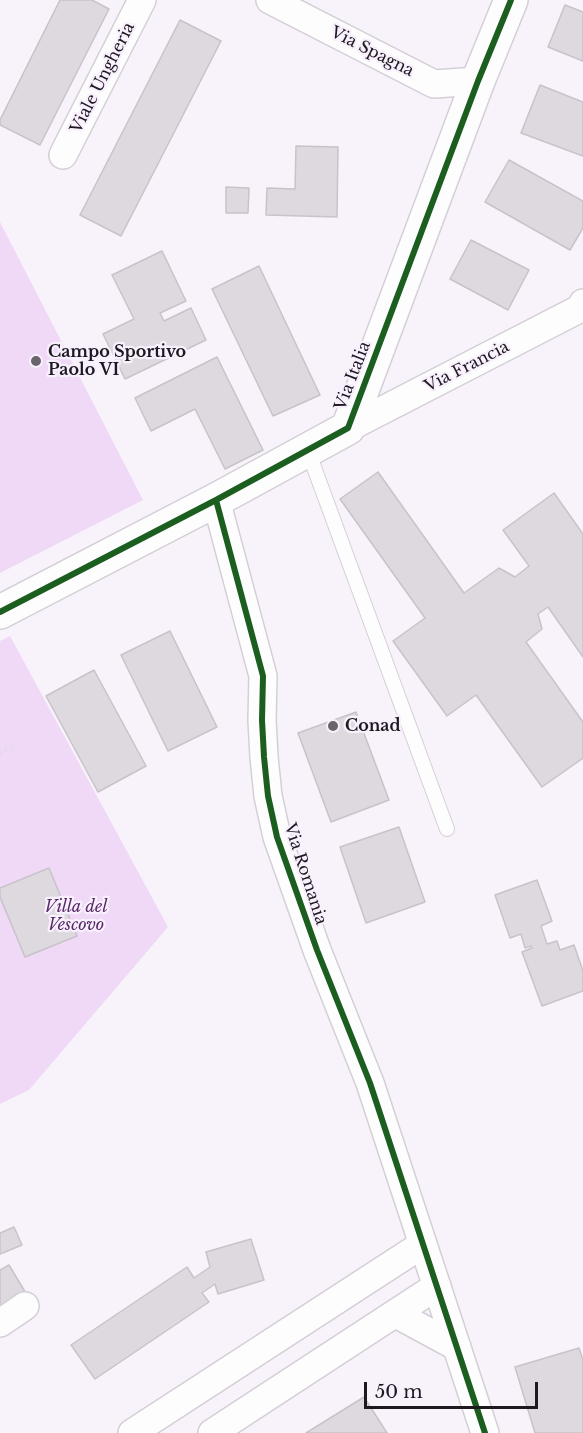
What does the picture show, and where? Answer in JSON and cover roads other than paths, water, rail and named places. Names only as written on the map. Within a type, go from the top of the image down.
[{"type":"street","name":"Viale Ungheria","points":[[63,156],[142,0]]},
{"type":"street","name":"Via Spagna","points":[[270,0],[434,84],[478,81]]},
{"type":"street","name":"Via Italia","points":[[0,612],[216,500],[348,428],[478,81],[511,0]]},
{"type":"street","name":"Via Francia","points":[[348,428],[583,308]]},
{"type":"street","name":"Via Romania","points":[[216,500],[263,676],[264,757],[268,796],[278,837],[317,950],[370,1083],[485,1433]]},
{"type":"street","points":[[132,1433],[423,1244]]},
{"type":"street","points":[[212,1433],[437,1286]]},
{"type":"street","points":[[0,1323],[26,1306]]},
{"type":"street","points":[[396,1314],[457,1347]]},
{"type":"lane","points":[[308,451],[447,829]]},
{"type":"place","name":"Campo Sportivo Paolo VI","points":[[36,361]]},
{"type":"place","name":"Conad","points":[[333,726]]},
{"type":"park label","name":"Villa del Vescovo","points":[[76,916]]}]
